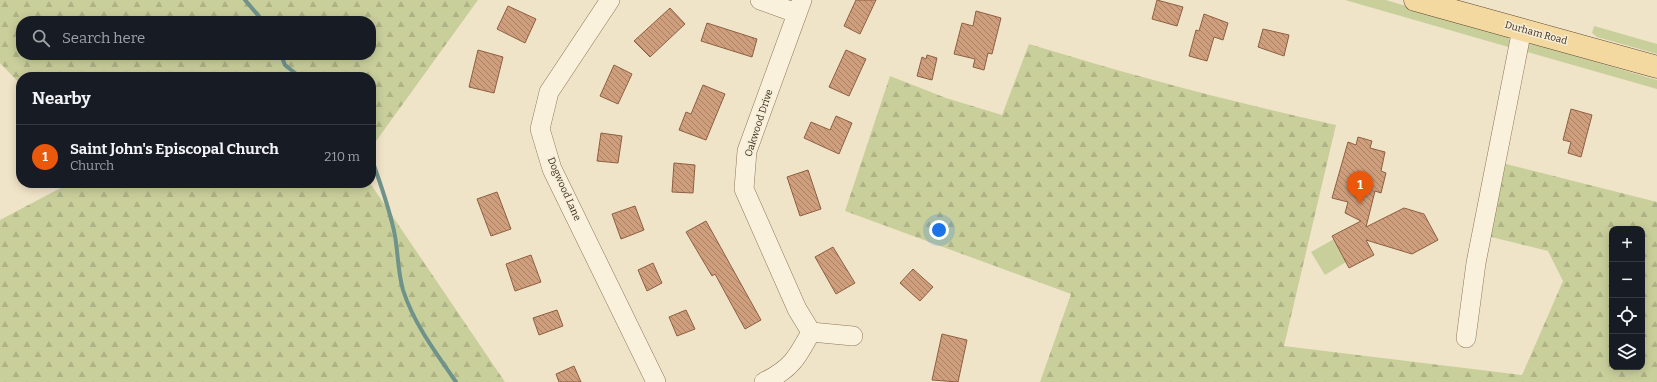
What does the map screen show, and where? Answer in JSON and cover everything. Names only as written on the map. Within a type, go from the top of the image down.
[{"type":"main road","name":"Durham Road","points":[[1415,0],[1657,67]]},
{"type":"street","name":"Dogwood Lane","points":[[610,0],[549,92],[540,129],[552,169],[656,382]]},
{"type":"street","points":[[760,0],[799,7]]},
{"type":"street","name":"Oakwood Drive","points":[[799,7],[748,151],[744,189],[797,309],[811,332]]},
{"type":"street","points":[[1466,338],[1476,263],[1522,29]]},
{"type":"street","points":[[764,382],[780,374],[789,366],[797,357],[811,332],[853,336]]},
{"type":"green space","points":[[0,0],[478,0],[376,141],[376,72],[16,72],[16,80],[0,63]]},
{"type":"green space","points":[[1345,0],[1386,0],[1507,36],[1510,40],[1512,48]]},
{"type":"green space","points":[[1594,26],[1657,44],[1657,54],[1597,37],[1592,33]]},
{"type":"green space","points":[[1531,43],[1657,80],[1657,89],[1524,51],[1527,45]]},
{"type":"green space","points":[[1029,44],[1181,88],[1336,125],[1284,346],[1522,375],[1563,281],[1548,251],[1487,236],[1502,163],[1657,202],[1657,382],[1040,382],[1071,294],[845,211],[890,76],[946,98],[1002,115]]},
{"type":"green space","points":[[61,188],[373,188],[505,382],[0,382],[0,220]]},
{"type":"green space","points":[[1334,239],[1346,262],[1325,275],[1311,252]]},
{"type":"building","points":[[856,0],[876,0],[860,34],[844,26]]},
{"type":"building","points":[[1157,0],[1183,7],[1177,26],[1152,19]]},
{"type":"building","points":[[508,6],[536,19],[525,43],[497,29]]},
{"type":"building","points":[[670,8],[685,24],[650,57],[634,41]]},
{"type":"building","points":[[976,11],[1001,18],[992,54],[988,53],[984,70],[973,67],[975,59],[954,54],[962,23],[973,26]]},
{"type":"building","points":[[1204,14],[1228,23],[1223,40],[1214,37],[1207,61],[1189,56],[1196,30],[1199,31]]},
{"type":"building","points":[[707,23],[757,39],[752,57],[701,41]]},
{"type":"building","points":[[1263,29],[1289,35],[1284,56],[1258,47]]},
{"type":"building","points":[[478,50],[503,57],[494,93],[469,87]]},
{"type":"building","points":[[846,50],[866,59],[849,96],[829,87]]},
{"type":"building","points":[[927,55],[937,58],[932,80],[917,76],[922,57],[926,59]]},
{"type":"building","points":[[614,65],[632,74],[618,104],[600,96]]},
{"type":"building","points":[[703,85],[725,94],[706,140],[679,130],[686,112],[691,114]]},
{"type":"building","points":[[1571,109],[1592,115],[1581,157],[1568,153],[1571,142],[1563,140]]},
{"type":"building","points":[[836,116],[852,123],[839,154],[804,138],[811,122],[830,130]]},
{"type":"building","points":[[601,133],[622,136],[618,163],[597,161]]},
{"type":"building","points":[[1358,137],[1372,141],[1370,148],[1385,152],[1381,171],[1386,173],[1381,193],[1375,191],[1366,227],[1404,208],[1424,214],[1438,240],[1412,254],[1366,240],[1374,255],[1349,268],[1332,236],[1361,221],[1345,213],[1348,202],[1332,198],[1348,142],[1356,145]]},
{"type":"building","points":[[674,163],[695,165],[693,193],[672,192]]},
{"type":"building","points":[[808,170],[821,209],[800,216],[787,177]]},
{"type":"building","points":[[497,192],[511,229],[491,236],[477,199]]},
{"type":"building","points":[[635,206],[644,230],[621,239],[612,214]]},
{"type":"building","points":[[706,221],[761,320],[745,329],[715,274],[712,276],[686,232]]},
{"type":"building","points":[[833,247],[855,283],[836,294],[815,257]]},
{"type":"building","points":[[531,255],[541,282],[515,291],[506,264]]},
{"type":"building","points":[[653,263],[662,283],[647,291],[638,270]]},
{"type":"building","points":[[913,269],[933,287],[920,301],[900,283]]},
{"type":"building","points":[[557,310],[563,326],[539,335],[533,318]]},
{"type":"building","points":[[686,310],[695,329],[677,336],[669,317]]},
{"type":"building","points":[[942,334],[967,340],[958,382],[932,380]]},
{"type":"building","points":[[574,366],[581,382],[559,382],[556,374]]},
{"type":"waterway","points":[[245,0],[259,16]]},
{"type":"waterway","points":[[283,60],[285,65],[294,72]]},
{"type":"waterway","points":[[376,172],[395,236],[403,290],[419,326],[456,382]]},
{"type":"place","name":"Saint John's Episcopal Church","points":[[1360,204]]}]
